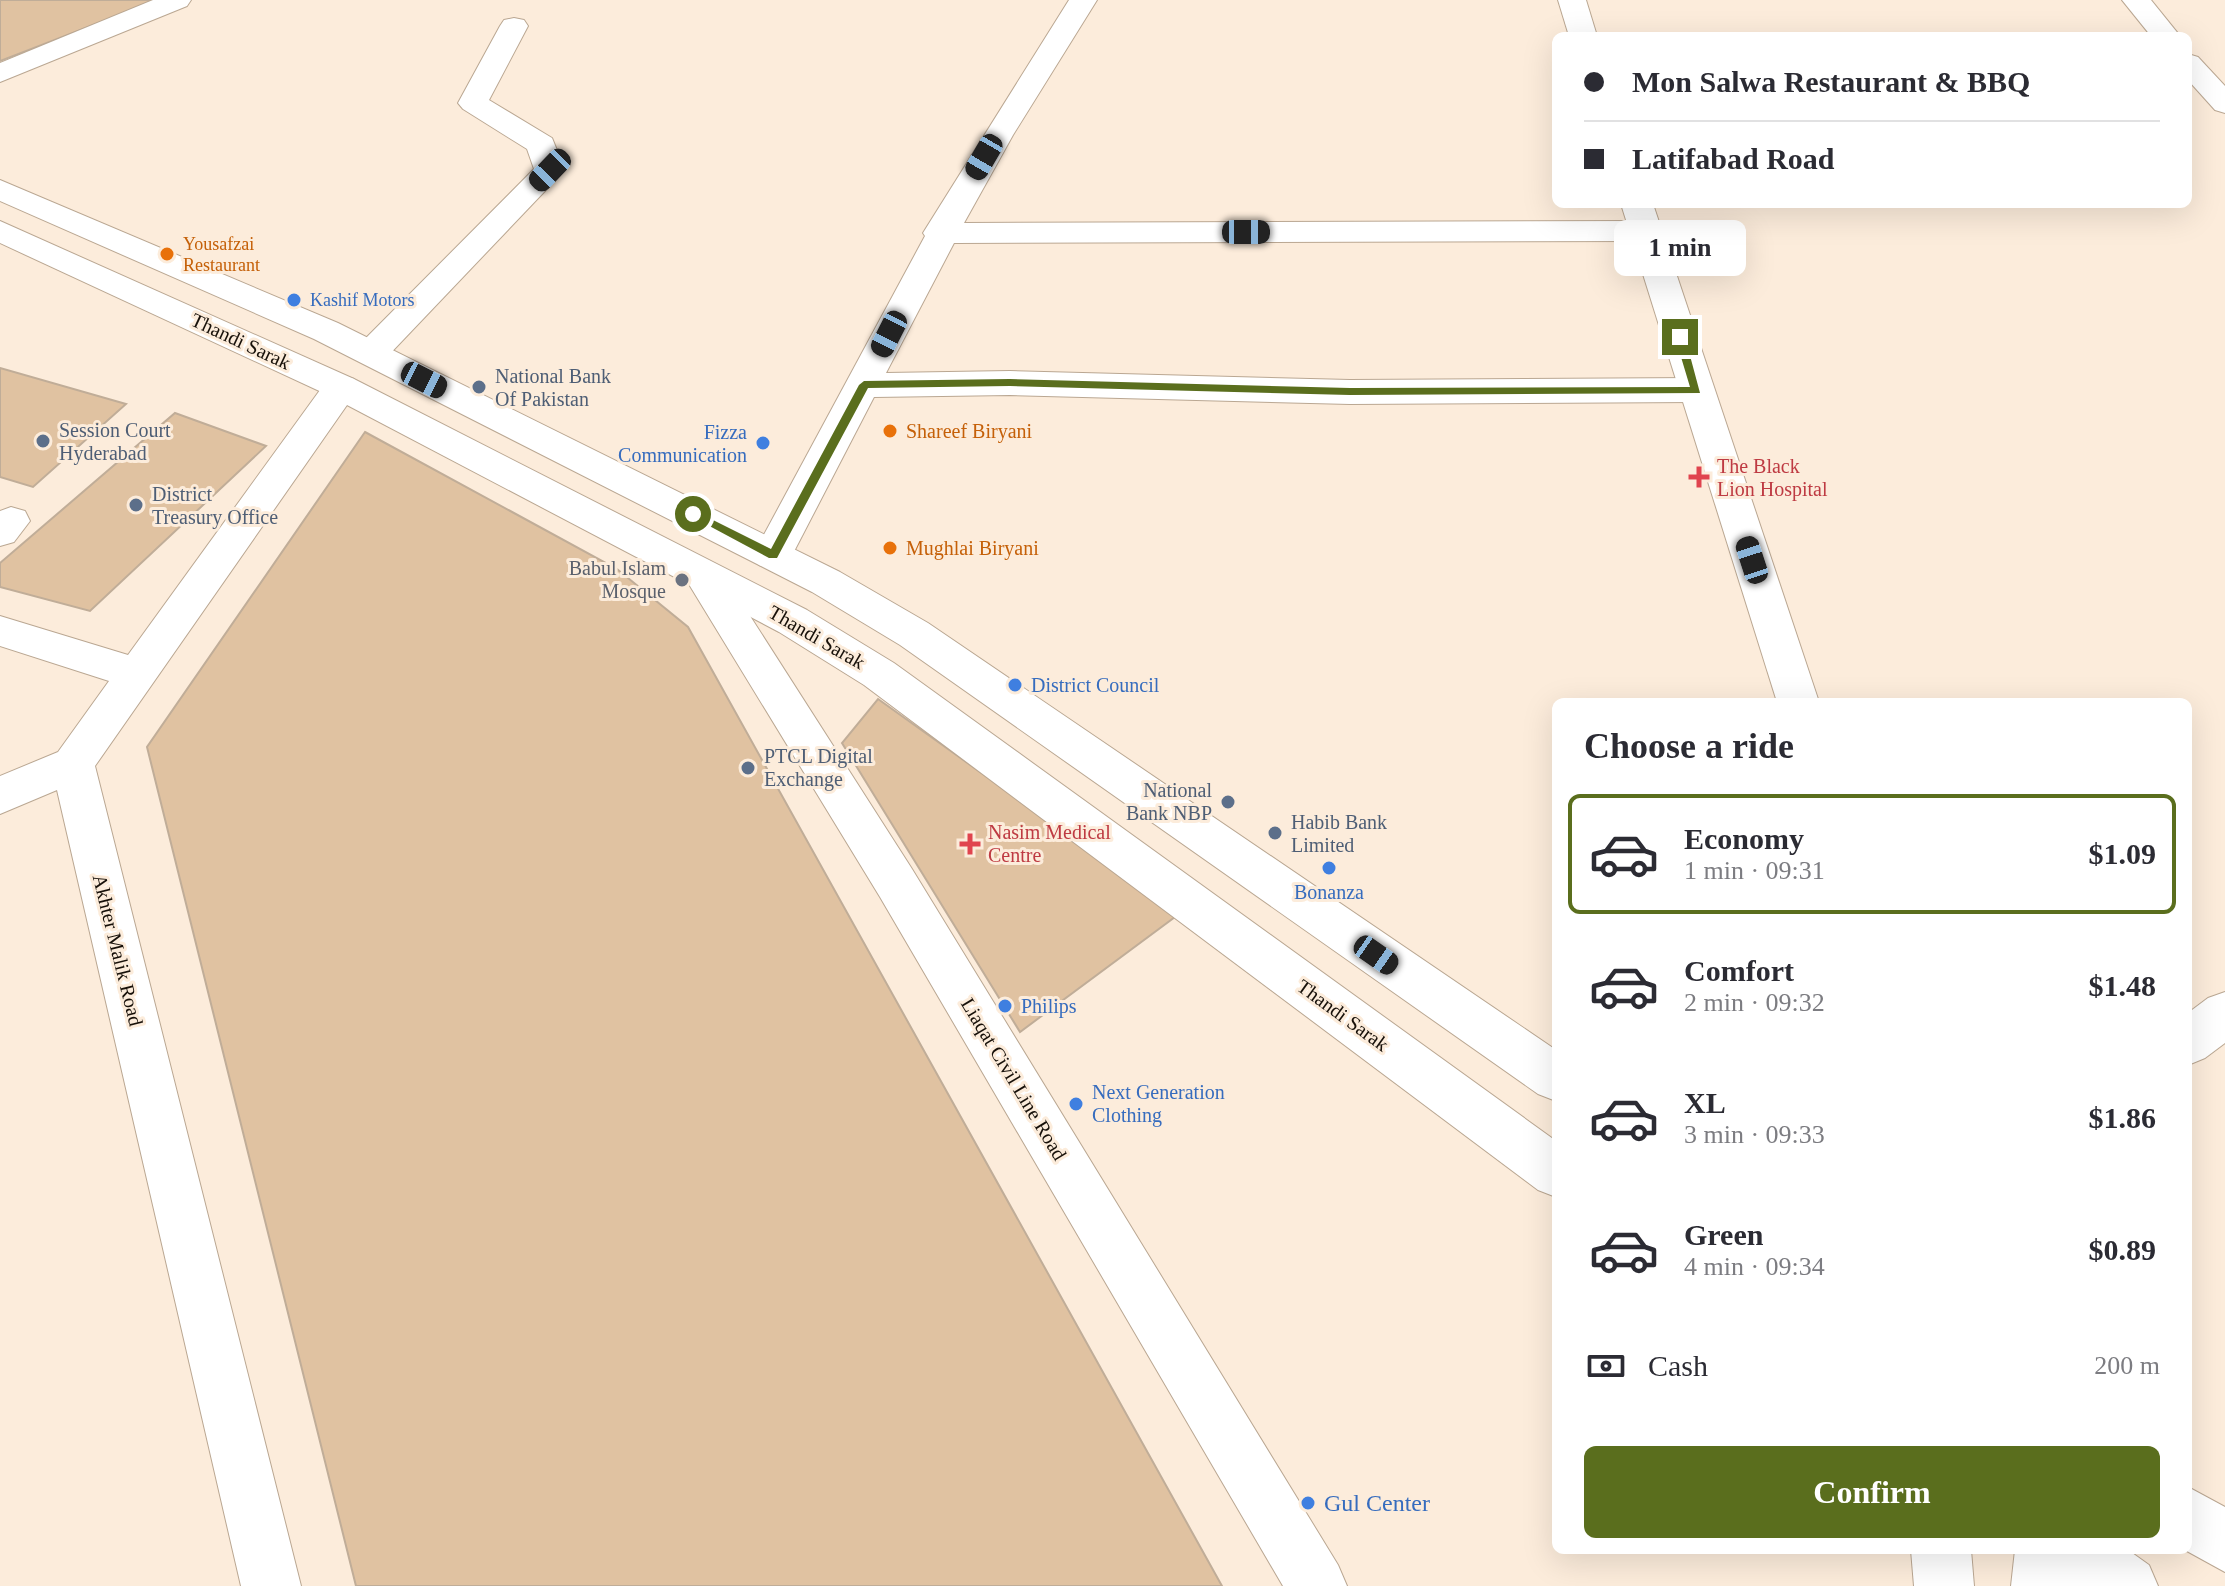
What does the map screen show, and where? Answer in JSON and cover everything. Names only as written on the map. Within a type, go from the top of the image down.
[{"type":"main road","points":[[0,73],[177,0]]},
{"type":"main road","points":[[773,555],[864,385],[939,233],[1028,80],[1083,0]]},
{"type":"main road","points":[[1572,0],[1582,32]]},
{"type":"main road","points":[[2136,0],[2163,32]]},
{"type":"main road","points":[[0,796],[73,764],[356,370],[550,170],[541,144],[473,103],[514,26]]},
{"type":"main road","points":[[2192,67],[2225,104]]},
{"type":"main road","name":"Thandi Sarak","points":[[0,189],[356,370],[704,576],[793,621],[879,674],[1552,1169]]},
{"type":"main road","points":[[939,233],[1641,218],[1797,698]]},
{"type":"main road","name":"Thandi Sarak","points":[[0,231],[356,370],[773,555],[914,634],[1552,1075]]},
{"type":"main road","points":[[864,385],[1010,383],[1350,392],[1696,390]]},
{"type":"main road","name":"Liaqat Civil Line Road","points":[[704,576],[896,883],[1317,1586]]},
{"type":"main road","points":[[0,631],[139,674]]},
{"type":"main road","name":"Akhter Malik Road","points":[[73,764],[271,1586]]},
{"type":"main road","points":[[2192,1039],[2225,1014]]},
{"type":"main road","points":[[1941,1554],[1944,1586]]},
{"type":"main road","points":[[2041,1586],[2045,1554]]},
{"type":"main road","points":[[2081,1554],[2128,1586]]},
{"type":"building","points":[[0,0],[158,0],[0,61]]},
{"type":"building","name":"Session Court Hyderabad","points":[[0,368],[126,404],[33,487],[0,477]]},
{"type":"building","name":"District Treasury Office","points":[[175,413],[266,446],[90,611],[0,587],[0,563]]},
{"type":"building","points":[[365,432],[617,569],[688,627],[1222,1586],[356,1586],[147,747]]},
{"type":"building","points":[[878,699],[1179,914],[1020,1032],[842,743]]},
{"type":"place","name":"Yousafzai Restaurant","points":[[167,254]]},
{"type":"place","name":"Kashif Motors","points":[[294,300]]},
{"type":"place","name":"National Bank Of Pakistan","points":[[479,387]]},
{"type":"place","name":"Shareef Biryani","points":[[890,431]]},
{"type":"place","name":"Session Court Hyderabad","points":[[43,441]]},
{"type":"place","name":"Fizza Communication","points":[[763,443]]},
{"type":"place","name":"The Black Lion Hospital","points":[[1699,477]]},
{"type":"place","name":"District Treasury Office","points":[[136,505]]},
{"type":"place","name":"Mughlai Biryani","points":[[890,548]]},
{"type":"place","name":"Babul Islam Mosque","points":[[682,580]]},
{"type":"place","name":"District Council","points":[[1015,685]]},
{"type":"place","name":"PTCL Digital Exchange","points":[[748,768]]},
{"type":"place","name":"National Bank NBP","points":[[1228,802]]},
{"type":"place","name":"Habib Bank Limited","points":[[1275,833]]},
{"type":"place","name":"Nasim Medical Centre","points":[[970,844]]},
{"type":"place","name":"Bonanza","points":[[1329,868]]},
{"type":"place","name":"Philips","points":[[1005,1006]]},
{"type":"place","name":"Next Generation Clothing","points":[[1076,1104]]},
{"type":"place","name":"Gul Center","points":[[1308,1503]]},
{"type":"route","points":[[693,514],[773,555],[864,385],[1010,383],[1350,392],[1696,390],[1680,337]]}]
